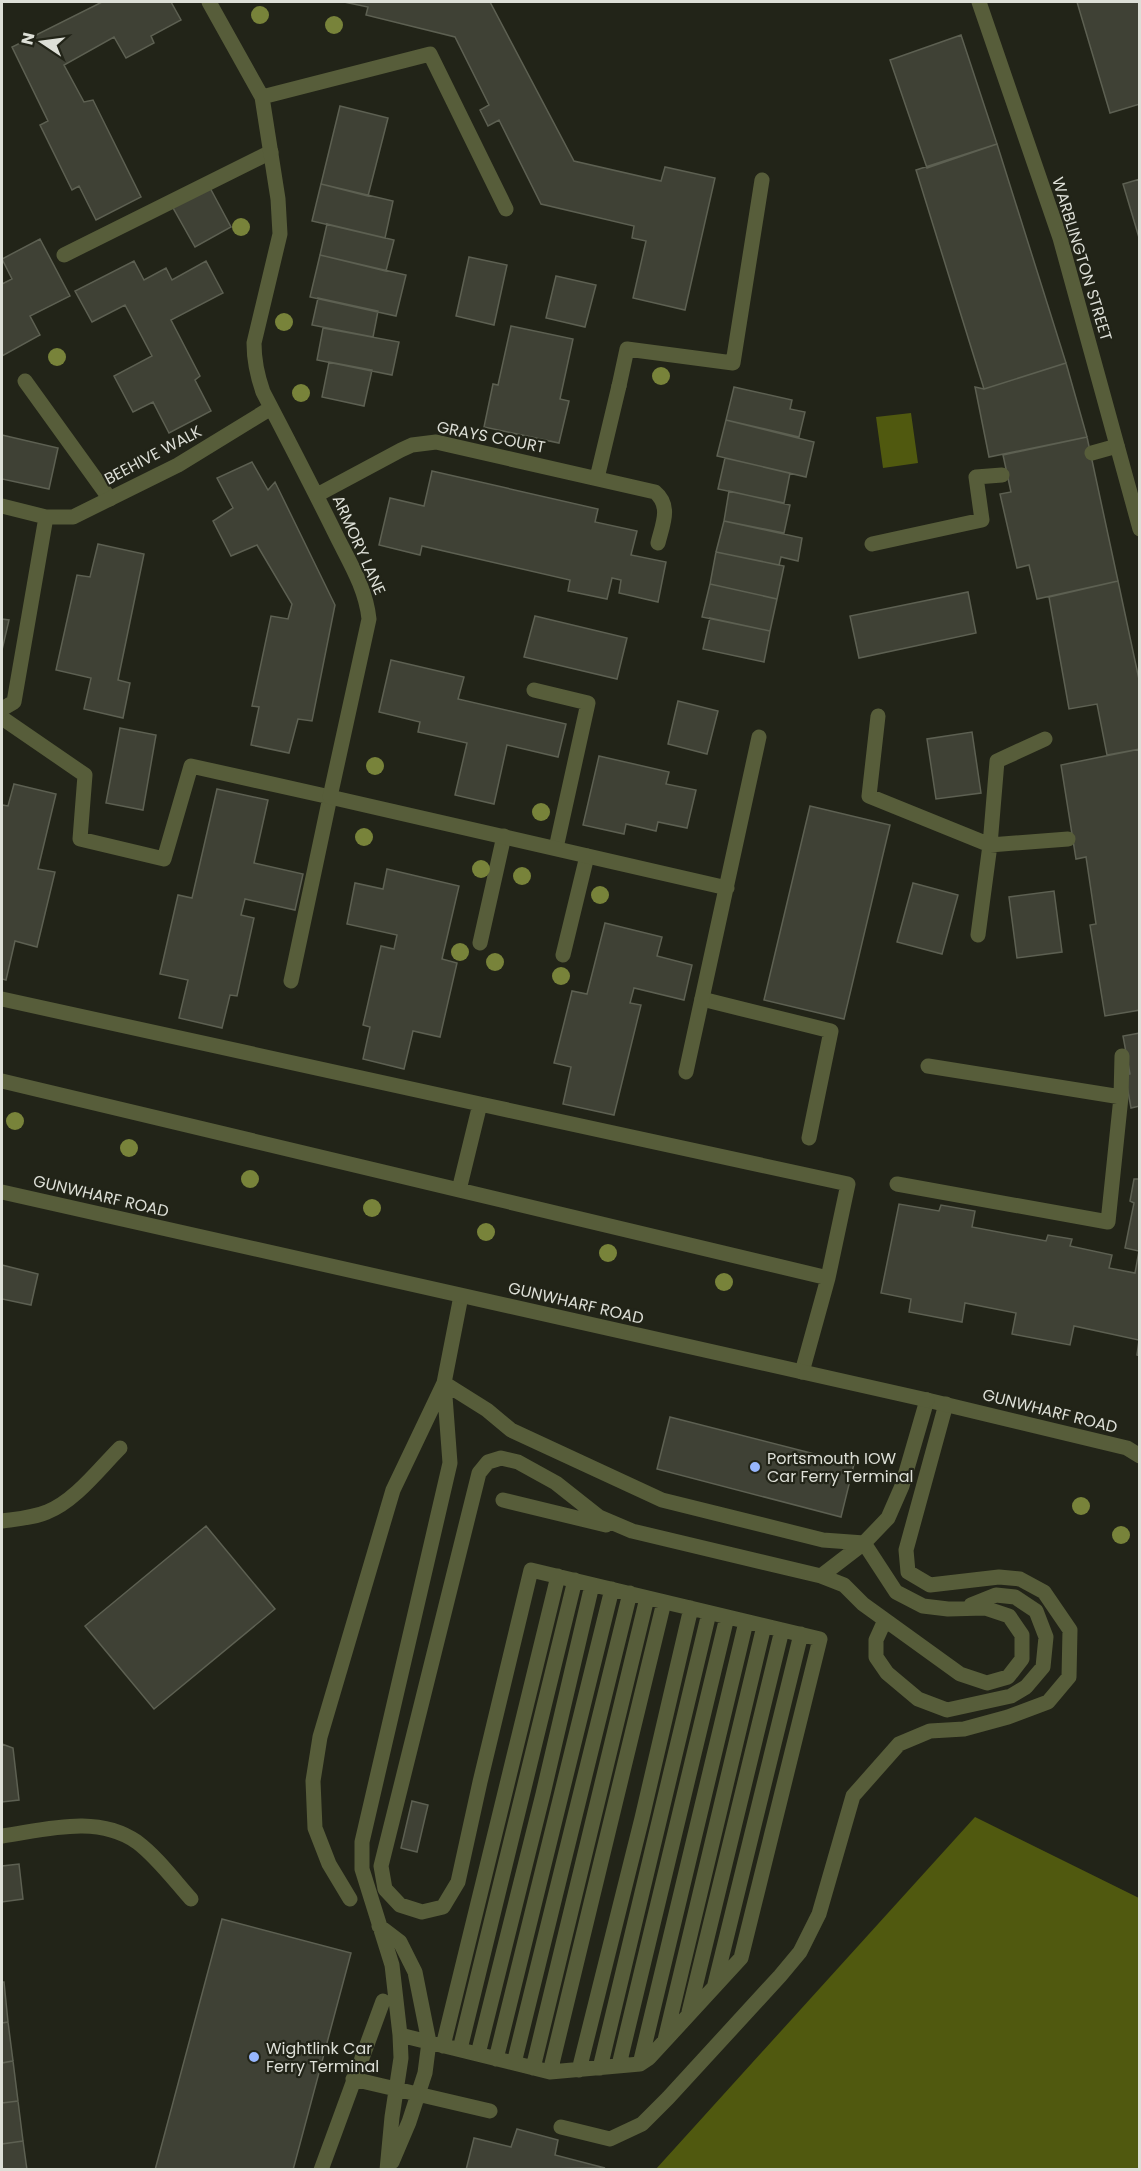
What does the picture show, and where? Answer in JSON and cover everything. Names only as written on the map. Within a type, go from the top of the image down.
[{"type":"street","name":"ARMORY LANE","points":[[210,2],[262,97],[278,199],[280,234],[254,343],[257,375],[263,392],[360,584],[368,606],[369,619],[291,981]]},
{"type":"street","name":"WARBLINGTON STREET","points":[[979,2],[1060,238],[1140,529]]},
{"type":"street","points":[[262,97],[430,54],[506,209]]},
{"type":"street","points":[[64,255],[271,152]]},
{"type":"street","points":[[597,478],[627,348],[733,363],[762,180]]},
{"type":"street","points":[[25,381],[110,499]]},
{"type":"street","name":"BEEHIVE WALK","points":[[2,506],[46,517],[73,517],[178,465],[271,408]]},
{"type":"street","name":"GRAYS COURT","points":[[317,495],[412,445],[436,442],[648,490],[660,497],[665,511],[658,543]]},
{"type":"street","points":[[1092,453],[1117,446]]},
{"type":"street","points":[[872,544],[982,520],[976,477],[1002,475]]},
{"type":"street","points":[[2,709],[14,702],[46,517]]},
{"type":"street","points":[[534,690],[588,703],[556,848]]},
{"type":"street","points":[[878,716],[869,796],[990,845],[1068,839]]},
{"type":"street","points":[[2,718],[85,775],[80,839],[91,842],[164,859],[191,766],[727,888]]},
{"type":"street","points":[[686,1072],[759,737]]},
{"type":"street","points":[[978,935],[990,845],[997,761],[1045,739]]},
{"type":"street","points":[[480,943],[504,836]]},
{"type":"street","points":[[563,955],[587,856]]},
{"type":"street","points":[[2,999],[848,1184],[828,1278],[802,1372]]},
{"type":"street","points":[[702,999],[831,1030],[809,1138]]},
{"type":"street","points":[[897,1184],[1108,1222],[1121,1097],[1122,1056]]},
{"type":"street","points":[[928,1066],[1121,1097]]},
{"type":"street","points":[[2,1081],[828,1278]]},
{"type":"street","points":[[459,1190],[480,1104]]},
{"type":"street","name":"GUNWHARF ROAD","points":[[2,1192],[945,1404],[1127,1448],[1140,1456]]},
{"type":"street","points":[[350,1899],[329,1864],[315,1828],[313,1781],[320,1737],[393,1490],[444,1383],[461,1296]]},
{"type":"street","points":[[444,1383],[487,1410],[511,1430],[663,1500],[823,1540],[864,1543]]},
{"type":"street","points":[[388,2169],[392,2117],[401,2058],[400,2035],[392,1965],[362,1869],[362,1842],[450,1463],[444,1383]]},
{"type":"street","points":[[821,1576],[864,1543],[888,1518],[902,1486],[927,1400]]},
{"type":"street","points":[[561,2127],[610,2139],[642,2124],[669,2098],[780,1976],[800,1952],[819,1914],[854,1796],[899,1744],[930,1731],[964,1729],[1008,1718],[1048,1702],[1069,1677],[1070,1630],[1044,1592],[1020,1579],[999,1576],[930,1585],[908,1572],[906,1550],[945,1404]]},
{"type":"street","points":[[2,1521],[36,1516],[56,1509],[78,1492],[120,1448]]},
{"type":"street","points":[[400,2035],[550,2072],[640,2064],[649,2058],[741,1958],[820,1639],[531,1570],[458,1882],[443,1907],[422,1912],[400,1905],[386,1889],[381,1866],[479,1473],[488,1462],[501,1458],[518,1462],[556,1483],[599,1517],[632,1531]]},
{"type":"street","points":[[503,1500],[821,1576],[844,1585],[863,1604],[960,1674],[987,1683],[1008,1677],[1022,1659],[1022,1635],[1009,1616],[985,1608],[948,1609],[923,1606],[896,1592],[882,1575],[864,1543]]},
{"type":"street","points":[[388,2169],[436,2044],[558,1576]]},
{"type":"street","points":[[460,2049],[575,1580]]},
{"type":"street","points":[[478,2054],[592,1585]]},
{"type":"street","points":[[496,2059],[612,1589]]},
{"type":"street","points":[[514,2064],[630,1593]]},
{"type":"street","points":[[885,1620],[876,1640],[876,1657],[887,1673],[918,1699],[947,1710],[1011,1696],[1026,1687],[1043,1667],[1046,1637],[1036,1611],[1015,1597],[996,1594],[963,1609]]},
{"type":"street","points":[[533,2068],[647,1598]]},
{"type":"street","points":[[550,2072],[664,1602]]},
{"type":"street","points":[[579,2070],[642,1818],[691,1608]]},
{"type":"street","points":[[600,2068],[709,1613]]},
{"type":"street","points":[[619,2066],[727,1617]]},
{"type":"street","points":[[640,2064],[746,1622]]},
{"type":"street","points":[[664,2042],[764,1626]]},
{"type":"street","points":[[688,2015],[782,1630]]},
{"type":"street","points":[[2,1836],[87,1826],[114,1830],[139,1843],[191,1899]]},
{"type":"street","points":[[379,1926],[400,1942],[415,1972],[436,2044]]},
{"type":"street","points":[[321,2169],[382,2001]]},
{"type":"street","points":[[353,2079],[490,2111]]},
{"type":"shaded area","points":[[911,413],[918,463],[883,468],[876,417]]},
{"type":"shaded area","points":[[975,1817],[1139,1898],[1139,2169],[656,2169]]},
{"type":"building","points":[[102,2],[171,2],[181,20],[151,36],[154,43],[126,58],[114,37],[64,65],[84,102],[93,100],[141,197],[96,220],[79,186],[72,190],[40,125],[48,121],[12,47]]},
{"type":"building","points":[[344,2],[490,2],[574,161],[661,181],[665,167],[715,178],[685,310],[633,298],[646,241],[632,238],[634,226],[541,204],[499,120],[488,126],[480,110],[489,105],[455,37],[366,15],[368,7]]},
{"type":"building","points":[[1077,2],[1140,2],[1140,104],[1110,113]]},
{"type":"building","points":[[961,35],[997,144],[927,168],[890,60]]},
{"type":"building","points":[[340,106],[388,118],[368,196],[321,184]]},
{"type":"building","points":[[997,144],[1066,363],[984,389],[916,170]]},
{"type":"building","points":[[1140,179],[1140,241],[1123,184]]},
{"type":"building","points":[[321,184],[393,201],[385,238],[312,221]]},
{"type":"building","points":[[209,186],[231,227],[195,247],[172,206]]},
{"type":"building","points":[[327,224],[394,240],[386,271],[320,255]]},
{"type":"building","points":[[40,239],[70,296],[30,316],[40,335],[2,356],[2,284],[12,279],[2,259]]},
{"type":"building","points":[[320,255],[406,275],[396,316],[310,297]]},
{"type":"building","points":[[469,257],[507,265],[494,325],[456,316]]},
{"type":"building","points":[[134,261],[144,280],[166,268],[172,280],[206,261],[223,293],[171,320],[200,376],[195,380],[211,411],[169,433],[153,402],[133,412],[114,376],[152,356],[125,305],[92,322],[75,291]]},
{"type":"building","points":[[556,276],[596,285],[585,327],[546,318]]},
{"type":"building","points":[[318,298],[378,311],[373,337],[312,325]]},
{"type":"building","points":[[511,326],[573,339],[560,399],[569,401],[559,443],[484,427],[493,384],[498,385]]},
{"type":"building","points":[[323,328],[399,342],[392,375],[317,360]]},
{"type":"building","points":[[329,362],[372,370],[364,406],[322,397]]},
{"type":"building","points":[[1066,363],[1087,437],[989,457],[975,387],[984,389]]},
{"type":"building","points":[[734,387],[792,400],[790,409],[805,412],[799,437],[726,420]]},
{"type":"building","points":[[726,420],[814,442],[806,477],[717,456]]},
{"type":"building","points":[[2,435],[58,448],[49,489],[2,479]]},
{"type":"building","points":[[1087,437],[1118,581],[1037,599],[1029,565],[1017,568],[1000,494],[1011,492],[1003,455]]},
{"type":"building","points":[[725,458],[790,473],[784,503],[718,489]]},
{"type":"building","points":[[252,462],[268,490],[275,482],[335,605],[312,721],[298,719],[289,753],[251,745],[259,707],[252,706],[271,616],[288,619],[292,604],[257,545],[231,556],[213,521],[233,508],[217,478]]},
{"type":"building","points":[[432,471],[598,509],[595,522],[637,531],[631,555],[666,562],[658,602],[619,593],[621,580],[612,578],[607,599],[568,591],[570,580],[422,546],[420,555],[379,545],[390,498],[424,506]]},
{"type":"building","points":[[729,491],[790,505],[784,533],[724,521]]},
{"type":"building","points":[[724,521],[802,538],[798,561],[781,557],[779,565],[716,552]]},
{"type":"building","points":[[98,544],[144,554],[118,680],[130,683],[123,718],[84,709],[91,678],[56,670],[77,575],[90,577]]},
{"type":"building","points":[[716,552],[784,566],[777,599],[710,584]]},
{"type":"building","points":[[1118,581],[1140,684],[1140,749],[1107,755],[1097,704],[1069,709],[1049,597]]},
{"type":"building","points":[[710,584],[777,599],[770,631],[702,617]]},
{"type":"building","points":[[968,592],[976,633],[859,658],[850,616]]},
{"type":"building","points":[[535,616],[627,638],[617,679],[524,657]]},
{"type":"building","points":[[710,618],[770,631],[764,662],[703,649]]},
{"type":"building","points":[[2,619],[9,620],[2,650]]},
{"type":"building","points":[[391,660],[464,677],[458,699],[566,724],[558,757],[507,745],[494,804],[455,795],[467,743],[418,732],[420,722],[379,712]]},
{"type":"building","points":[[678,701],[718,711],[707,754],[668,744]]},
{"type":"building","points":[[120,728],[156,735],[143,810],[106,803]]},
{"type":"building","points":[[972,732],[981,793],[936,799],[927,739]]},
{"type":"building","points":[[1140,749],[1140,1010],[1105,1016],[1090,925],[1096,924],[1086,857],[1076,859],[1061,765]]},
{"type":"building","points":[[599,756],[669,772],[666,784],[696,790],[687,828],[658,822],[656,831],[626,824],[624,834],[583,825]]},
{"type":"building","points":[[14,784],[56,794],[38,869],[55,872],[37,947],[15,941],[6,980],[2,979],[2,805],[8,806]]},
{"type":"building","points":[[217,789],[268,800],[254,863],[303,874],[295,910],[245,899],[241,915],[254,918],[237,996],[230,995],[222,1028],[179,1018],[188,980],[160,974],[178,895],[192,898]]},
{"type":"building","points":[[810,806],[890,825],[844,1019],[764,1000]]},
{"type":"building","points":[[387,869],[459,886],[442,959],[457,963],[440,1037],[413,1031],[404,1069],[363,1059],[370,1027],[363,1025],[381,946],[394,949],[397,935],[347,924],[355,883],[383,889]]},
{"type":"building","points":[[913,883],[958,895],[942,954],[897,942]]},
{"type":"building","points":[[1054,891],[1062,952],[1017,958],[1009,897]]},
{"type":"building","points":[[605,923],[662,937],[657,956],[692,965],[684,1000],[634,988],[630,1003],[641,1005],[614,1115],[563,1104],[571,1067],[554,1063],[572,991],[587,994]]},
{"type":"building","points":[[1140,1033],[1140,1106],[1131,1108],[1125,1075],[1130,1074],[1123,1036]]},
{"type":"building","points":[[1134,1179],[1140,1179],[1140,1356],[1137,1355],[1139,1340],[1074,1326],[1070,1345],[1012,1334],[1016,1313],[965,1303],[962,1322],[909,1312],[911,1299],[881,1293],[899,1204],[939,1211],[941,1205],[975,1211],[972,1227],[1046,1241],[1048,1235],[1072,1239],[1070,1246],[1112,1255],[1109,1268],[1135,1273],[1139,1251],[1125,1248],[1134,1203],[1130,1201]]},
{"type":"building","points":[[2,1265],[38,1274],[31,1305],[2,1299]]},
{"type":"building","name":"Portsmouth IOW Car Ferry Terminal","points":[[670,1417],[854,1464],[841,1517],[657,1469]]},
{"type":"building","points":[[206,1526],[275,1609],[154,1709],[85,1626]]},
{"type":"building","points":[[2,1744],[13,1748],[19,1800],[2,1802]]},
{"type":"building","points":[[412,1801],[428,1805],[417,1852],[401,1848]]},
{"type":"building","points":[[19,1864],[23,1899],[2,1902],[2,1866]]},
{"type":"building","name":"Wightlink Car Ferry Terminal","points":[[222,1919],[351,1953],[293,2170],[155,2170]]},
{"type":"building","points":[[2,1982],[4,1982],[8,2022],[2,2023]]},
{"type":"building","points":[[8,2022],[13,2061],[2,2063],[2,2023]]},
{"type":"building","points":[[13,2061],[18,2101],[2,2103],[2,2063]]},
{"type":"building","points":[[18,2101],[23,2141],[2,2144],[2,2103]]},
{"type":"building","points":[[517,2129],[558,2140],[555,2155],[605,2168],[466,2170],[474,2138],[511,2147]]},
{"type":"building","points":[[23,2141],[27,2170],[2,2170],[2,2144]]},
{"type":"place","name":"Portsmouth IOW Car Ferry Terminal","points":[[755,1467]]},
{"type":"place","name":"Wightlink Car Ferry Terminal","points":[[254,2057]]}]
